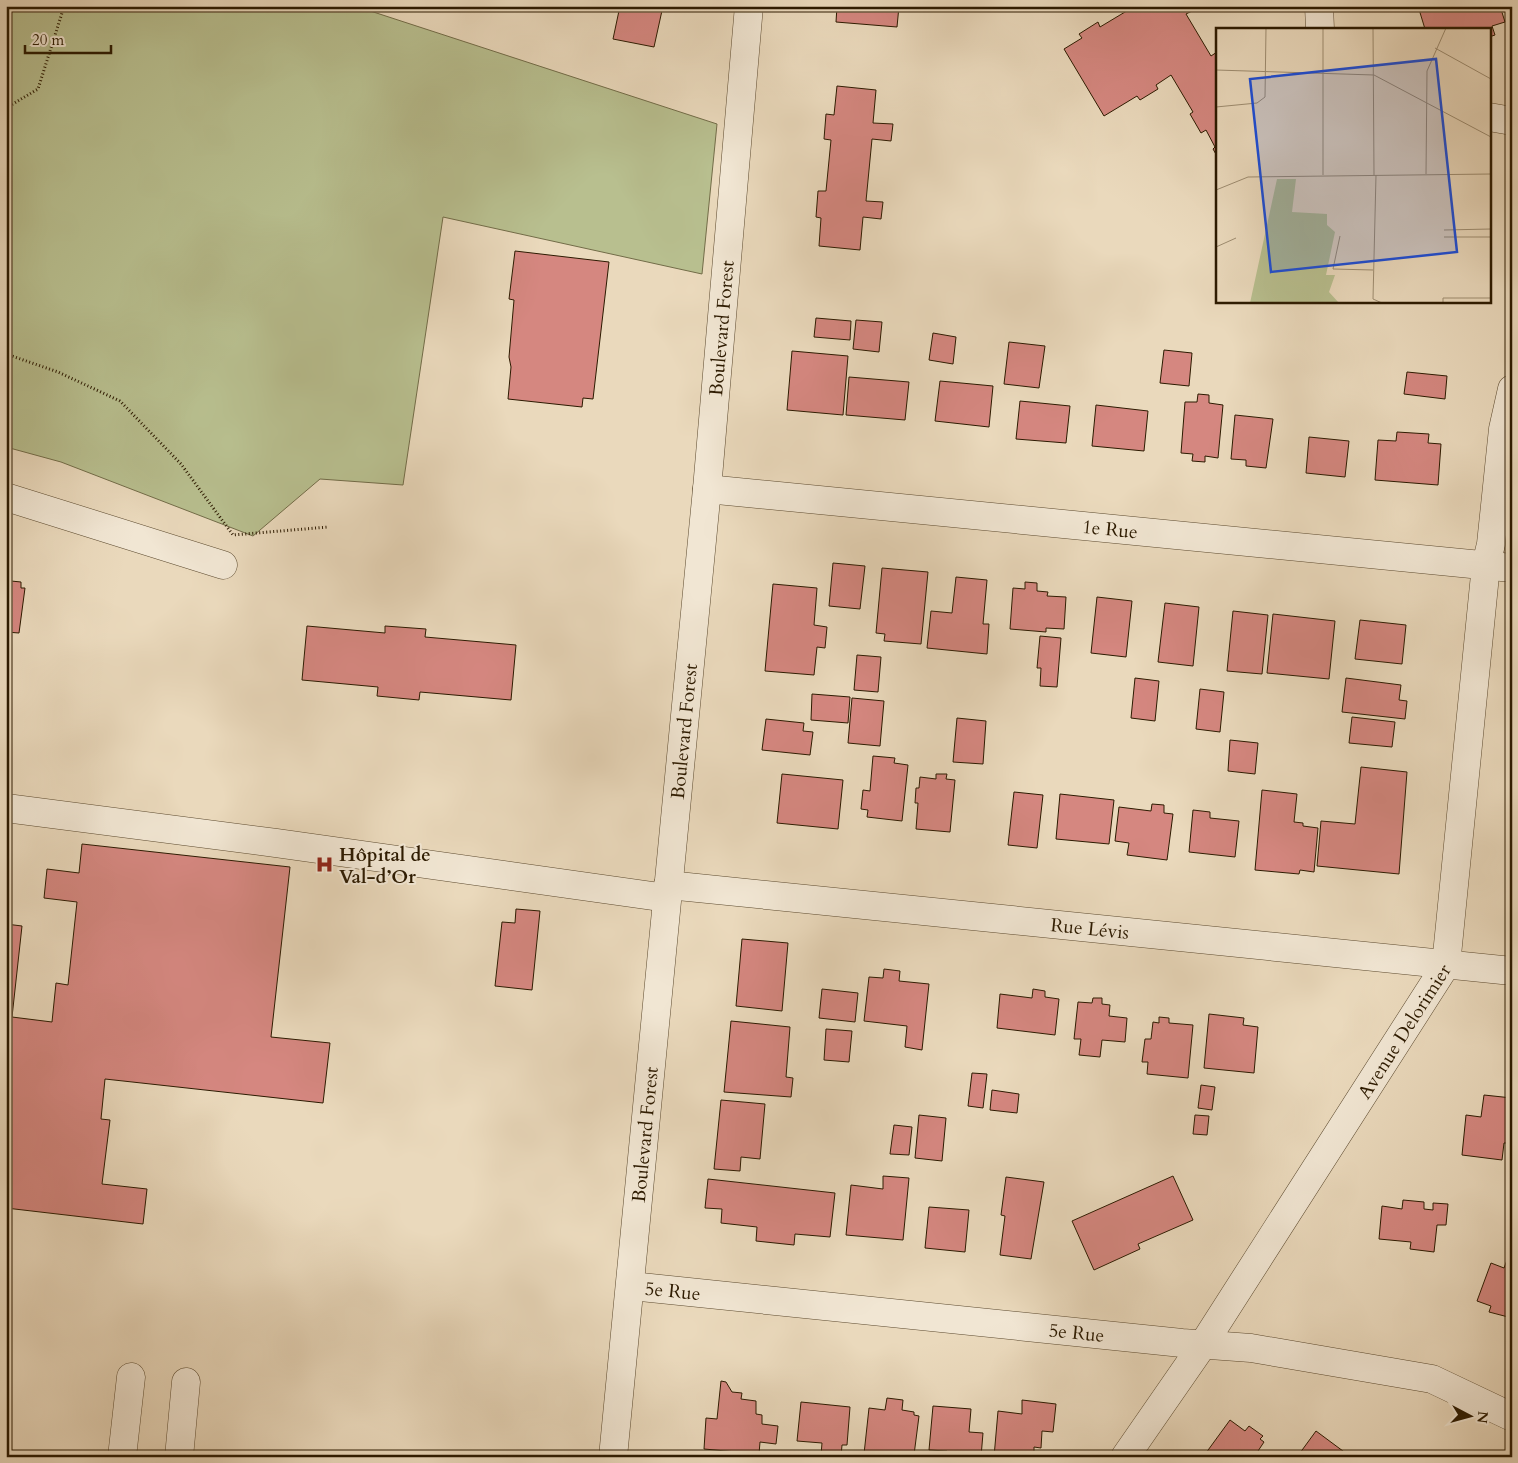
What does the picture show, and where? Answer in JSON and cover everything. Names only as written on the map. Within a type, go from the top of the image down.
[{"type":"street","name":"Boulevard Forest","points":[[613,1457],[632,1286],[668,892],[708,489],[749,6]]},
{"type":"street","points":[[1319,6],[1320,28]]},
{"type":"street","points":[[1490,117],[1512,120]]},
{"type":"street","name":"Avenue Delorimier","points":[[1125,1457],[1204,1344],[1446,966],[1499,567],[1491,544],[1503,429],[1512,389]]},
{"type":"street","name":"1e Rue","points":[[708,489],[1499,567]]},
{"type":"street","points":[[6,497],[223,565]]},
{"type":"street","name":"Rue Lévis","points":[[6,808],[668,892],[1512,971]]},
{"type":"street","name":"5e Rue","points":[[632,1286],[1182,1344],[1251,1348],[1432,1379],[1512,1417]]},
{"type":"street","points":[[122,1457],[131,1377]]},
{"type":"street","points":[[179,1457],[186,1382]]},
{"type":"path","points":[[6,108],[38,89],[62,13],[60,6]]},
{"type":"path","points":[[6,354],[58,372],[120,401],[181,464],[233,535],[328,527]]},
{"type":"green space","points":[[6,6],[355,6],[717,124],[702,274],[443,217],[403,485],[320,479],[253,536],[61,462],[6,447]]},
{"type":"building","points":[[620,6],[663,6],[654,47],[613,39]]},
{"type":"building","points":[[837,6],[899,6],[897,27],[836,22]]},
{"type":"building","points":[[1135,6],[1189,6],[1192,11],[1186,14],[1211,56],[1216,53],[1216,154],[1213,149],[1215,147],[1206,130],[1201,133],[1190,114],[1193,112],[1171,75],[1156,85],[1158,89],[1140,100],[1137,96],[1104,116],[1064,49],[1082,38],[1079,34],[1098,22],[1100,27]]},
{"type":"building","points":[[1418,6],[1500,6],[1505,22],[1492,26],[1495,35],[1490,37],[1490,28],[1425,28]]},
{"type":"building","points":[[837,86],[876,90],[873,123],[893,124],[891,141],[872,139],[866,201],[883,202],[881,219],[863,217],[860,250],[819,246],[821,218],[816,217],[818,191],[826,191],[831,140],[824,139],[826,114],[834,115]]},
{"type":"building","points":[[515,251],[609,262],[593,399],[583,398],[582,407],[508,399],[511,367],[509,357],[514,300],[509,299]]},
{"type":"building","points":[[816,318],[851,321],[850,340],[814,337]]},
{"type":"building","points":[[856,320],[882,322],[879,352],[853,349]]},
{"type":"building","points":[[933,333],[956,337],[953,364],[929,360]]},
{"type":"building","points":[[1009,342],[1045,346],[1039,388],[1004,384]]},
{"type":"building","points":[[1164,350],[1192,353],[1189,386],[1160,383]]},
{"type":"building","points":[[792,351],[848,356],[843,415],[787,410]]},
{"type":"building","points":[[1407,372],[1447,376],[1445,399],[1404,394]]},
{"type":"building","points":[[849,377],[909,382],[905,420],[846,415]]},
{"type":"building","points":[[940,381],[993,386],[989,427],[935,421]]},
{"type":"building","points":[[1198,394],[1209,395],[1209,403],[1223,405],[1218,458],[1205,456],[1205,462],[1192,461],[1193,454],[1181,453],[1185,402],[1197,402]]},
{"type":"building","points":[[1020,401],[1070,406],[1066,443],[1016,439]]},
{"type":"building","points":[[1096,405],[1148,411],[1144,451],[1092,446]]},
{"type":"building","points":[[1235,415],[1273,419],[1266,468],[1246,466],[1246,460],[1231,459]]},
{"type":"building","points":[[1397,432],[1429,434],[1428,443],[1441,444],[1438,485],[1375,480],[1378,440],[1396,441]]},
{"type":"building","points":[[1309,437],[1349,441],[1345,477],[1306,473]]},
{"type":"building","points":[[833,563],[865,566],[860,609],[829,606]]},
{"type":"building","points":[[882,568],[928,572],[921,644],[884,641],[885,634],[876,633]]},
{"type":"building","points":[[956,577],[987,580],[983,624],[989,624],[987,654],[927,648],[931,611],[952,613]]},
{"type":"building","points":[[11,581],[21,582],[21,588],[25,588],[19,633],[6,632],[6,596]]},
{"type":"building","points":[[1025,582],[1037,583],[1037,591],[1048,592],[1047,596],[1066,597],[1064,629],[1046,628],[1046,632],[1010,629],[1013,588],[1025,589]]},
{"type":"building","points":[[773,584],[817,588],[814,625],[827,627],[825,648],[817,647],[814,675],[765,671]]},
{"type":"building","points":[[1097,597],[1132,601],[1126,657],[1091,653]]},
{"type":"building","points":[[1165,603],[1199,607],[1193,666],[1158,662]]},
{"type":"building","points":[[1233,611],[1268,615],[1262,674],[1227,671]]},
{"type":"building","points":[[1273,614],[1335,621],[1329,679],[1267,673]]},
{"type":"building","points":[[1360,620],[1406,625],[1402,664],[1355,659]]},
{"type":"building","points":[[307,626],[385,633],[385,626],[426,629],[425,637],[516,645],[511,700],[420,692],[419,700],[377,696],[378,687],[302,680]]},
{"type":"building","points":[[1040,636],[1061,638],[1057,687],[1040,686],[1041,668],[1037,668]]},
{"type":"building","points":[[857,655],[881,657],[878,692],[854,690]]},
{"type":"building","points":[[1135,678],[1159,681],[1155,721],[1131,718]]},
{"type":"building","points":[[1346,678],[1401,685],[1399,700],[1407,701],[1405,719],[1342,712]]},
{"type":"building","points":[[1200,689],[1224,692],[1220,732],[1196,729]]},
{"type":"building","points":[[812,694],[850,697],[848,723],[811,720]]},
{"type":"building","points":[[852,698],[884,701],[880,746],[848,743]]},
{"type":"building","points":[[1352,717],[1395,722],[1392,747],[1349,743]]},
{"type":"building","points":[[957,718],[986,721],[983,764],[953,762]]},
{"type":"building","points":[[766,719],[804,723],[803,731],[813,732],[810,755],[762,750]]},
{"type":"building","points":[[1230,740],[1258,743],[1255,774],[1228,771]]},
{"type":"building","points":[[873,756],[895,758],[894,763],[908,765],[902,821],[867,817],[868,810],[861,809],[863,790],[870,791]]},
{"type":"building","points":[[1361,767],[1407,772],[1399,874],[1317,866],[1321,821],[1355,824]]},
{"type":"building","points":[[782,774],[843,780],[838,829],[777,823]]},
{"type":"building","points":[[936,774],[947,774],[946,779],[955,780],[950,832],[916,829],[918,803],[915,803],[916,788],[919,788],[920,777],[936,779]]},
{"type":"building","points":[[1262,790],[1297,794],[1294,822],[1303,823],[1303,826],[1318,828],[1314,872],[1300,870],[1299,874],[1255,870]]},
{"type":"building","points":[[1014,792],[1043,795],[1037,848],[1008,845]]},
{"type":"building","points":[[1060,794],[1114,800],[1109,844],[1056,839]]},
{"type":"building","points":[[1152,804],[1164,805],[1164,813],[1173,814],[1167,860],[1127,855],[1129,843],[1115,841],[1119,807],[1151,811]]},
{"type":"building","points":[[1193,810],[1210,812],[1210,818],[1239,821],[1235,857],[1189,852]]},
{"type":"building","points":[[82,844],[290,867],[271,1037],[330,1043],[323,1103],[105,1079],[101,1119],[110,1120],[102,1184],[147,1189],[143,1224],[6,1208],[6,924],[22,926],[12,1017],[52,1022],[56,983],[68,985],[77,902],[44,898],[47,869],[79,873]]},
{"type":"building","points":[[516,909],[540,911],[532,990],[495,986],[502,922],[515,923]]},
{"type":"building","points":[[742,939],[788,943],[782,1011],[736,1006]]},
{"type":"building","points":[[884,969],[900,971],[899,981],[929,984],[922,1050],[905,1047],[907,1026],[864,1021],[869,977],[883,978]]},
{"type":"building","points":[[822,989],[858,993],[855,1022],[819,1018]]},
{"type":"building","points":[[1033,989],[1045,991],[1045,997],[1059,999],[1055,1035],[997,1028],[1000,994],[1032,998]]},
{"type":"building","points":[[1093,998],[1102,998],[1102,1004],[1110,1005],[1109,1016],[1127,1018],[1125,1042],[1102,1040],[1100,1057],[1079,1055],[1081,1039],[1074,1039],[1078,1002],[1092,1003]]},
{"type":"building","points":[[1209,1014],[1244,1018],[1243,1025],[1258,1027],[1254,1073],[1204,1068]]},
{"type":"building","points":[[1159,1017],[1169,1018],[1169,1023],[1193,1025],[1188,1078],[1147,1074],[1148,1062],[1142,1062],[1145,1039],[1151,1039],[1153,1022],[1159,1023]]},
{"type":"building","points":[[731,1021],[790,1027],[786,1077],[793,1078],[791,1097],[724,1092]]},
{"type":"building","points":[[826,1029],[852,1031],[849,1062],[824,1060]]},
{"type":"building","points":[[972,1073],[987,1074],[983,1108],[968,1106]]},
{"type":"building","points":[[1201,1085],[1215,1087],[1212,1110],[1198,1108]]},
{"type":"building","points":[[992,1090],[1019,1094],[1017,1113],[990,1110]]},
{"type":"building","points":[[1484,1095],[1512,1098],[1512,1143],[1504,1143],[1502,1160],[1462,1155],[1466,1115],[1481,1117]]},
{"type":"building","points":[[721,1100],[765,1104],[760,1159],[741,1157],[740,1171],[714,1169]]},
{"type":"building","points":[[919,1115],[946,1118],[942,1161],[915,1158]]},
{"type":"building","points":[[1195,1115],[1209,1116],[1207,1135],[1193,1134]]},
{"type":"building","points":[[894,1125],[912,1127],[909,1155],[890,1154]]},
{"type":"building","points":[[883,1176],[909,1178],[903,1240],[846,1235],[851,1185],[883,1189]]},
{"type":"building","points":[[1173,1176],[1193,1220],[1138,1244],[1140,1249],[1094,1270],[1072,1221]]},
{"type":"building","points":[[1006,1177],[1044,1182],[1031,1259],[1000,1255],[1005,1216],[1001,1215]]},
{"type":"building","points":[[708,1179],[835,1193],[830,1237],[795,1234],[794,1245],[756,1241],[757,1227],[721,1223],[722,1209],[705,1208]]},
{"type":"building","points":[[1403,1200],[1424,1202],[1424,1209],[1433,1210],[1433,1203],[1448,1204],[1446,1225],[1437,1225],[1434,1252],[1410,1249],[1411,1242],[1379,1239],[1382,1206],[1402,1209]]},
{"type":"building","points":[[929,1207],[969,1210],[965,1252],[925,1248]]},
{"type":"building","points":[[1507,1260],[1512,1261],[1512,1318],[1489,1312],[1491,1306],[1477,1301],[1491,1263],[1504,1268]]},
{"type":"building","points":[[721,1381],[726,1382],[732,1392],[742,1393],[741,1399],[756,1401],[756,1414],[762,1415],[762,1424],[778,1426],[776,1444],[760,1442],[759,1454],[704,1449],[706,1418],[717,1419]]},
{"type":"building","points":[[887,1398],[903,1400],[902,1410],[914,1412],[914,1415],[919,1416],[914,1455],[885,1457],[864,1454],[869,1408],[885,1410]]},
{"type":"building","points":[[1022,1400],[1056,1404],[1053,1432],[1042,1431],[1041,1448],[1034,1447],[1034,1457],[994,1457],[998,1411],[1022,1414]]},
{"type":"building","points":[[801,1402],[850,1407],[847,1445],[842,1445],[841,1457],[821,1455],[822,1443],[797,1441]]},
{"type":"building","points":[[933,1406],[971,1409],[969,1432],[983,1433],[981,1457],[947,1457],[947,1451],[929,1450]]},
{"type":"building","points":[[1230,1420],[1245,1431],[1249,1426],[1263,1436],[1260,1439],[1264,1442],[1254,1457],[1203,1457]]},
{"type":"building","points":[[1316,1431],[1351,1457],[1297,1457]]},
{"type":"place","name":"Hôpital de Val-d’Or","points":[[325,865]]}]
